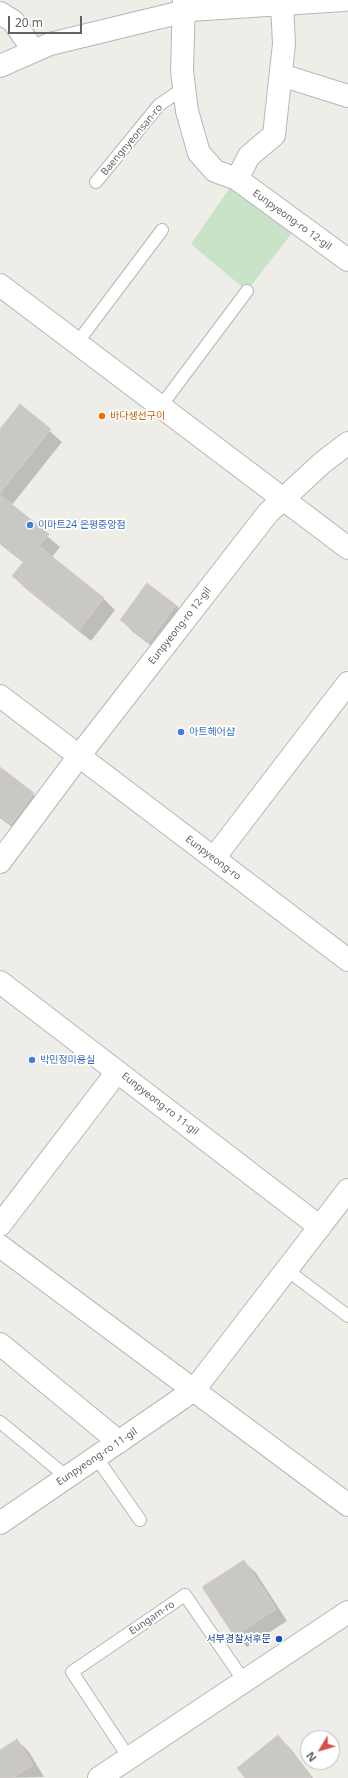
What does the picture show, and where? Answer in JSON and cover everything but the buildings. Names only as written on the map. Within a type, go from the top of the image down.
[{"type":"street","points":[[0,66],[50,44],[184,6],[282,4],[344,0]]},
{"type":"street","points":[[237,179],[249,156],[274,135],[284,44],[282,4]]},
{"type":"street","points":[[184,6],[182,71],[184,88]]},
{"type":"street","points":[[0,13],[13,21],[34,52]]},
{"type":"street","points":[[281,75],[348,96]]},
{"type":"street","name":"Eunpyeong-ro 12-gil","points":[[184,88],[187,111],[199,153],[215,171],[237,179],[348,260]]},
{"type":"street","points":[[0,285],[284,498],[348,548]]},
{"type":"street","name":"Eunpyeong-ro 12-gil","points":[[79,756],[268,513],[322,463],[348,443]]},
{"type":"street","points":[[214,858],[348,683]]},
{"type":"street","name":"Eunpyeong-ro","points":[[0,696],[348,960]]},
{"type":"street","points":[[2,855],[79,756]]},
{"type":"street","name":"Eunpyeong-ro 11-gil","points":[[0,982],[320,1227]]},
{"type":"street","points":[[0,1225],[117,1072]]},
{"type":"street","name":"Eunpyeong-ro 11-gil","points":[[0,1523],[194,1390],[348,1190]]},
{"type":"street","points":[[0,1246],[348,1505]]},
{"type":"street","points":[[0,1344],[119,1442]]},
{"type":"street","points":[[99,1778],[348,1612]]},
{"type":"lane","name":"Baengnyeonsan-ro","points":[[96,182],[159,106],[184,88]]},
{"type":"lane","points":[[77,343],[162,230]]},
{"type":"lane","points":[[161,406],[247,291]]},
{"type":"lane","points":[[287,1270],[348,1316]]},
{"type":"lane","points":[[0,1422],[67,1477]]},
{"type":"lane","points":[[96,1457],[140,1520]]},
{"type":"lane","name":"Eungam-ro","points":[[129,1758],[72,1672],[185,1595],[244,1681]]},
{"type":"green space","points":[[231,186],[295,229],[247,291],[191,244]]},
{"type":"place","name":"바다생선구이","points":[[102,416]]},
{"type":"place","name":"이마트24 은평중앙점","points":[[30,525]]},
{"type":"place","name":"아트헤어샵","points":[[181,732]]},
{"type":"place","name":"박민정미용실","points":[[32,1060]]},
{"type":"place","name":"서부경찰서후문","points":[[279,1639]]}]
